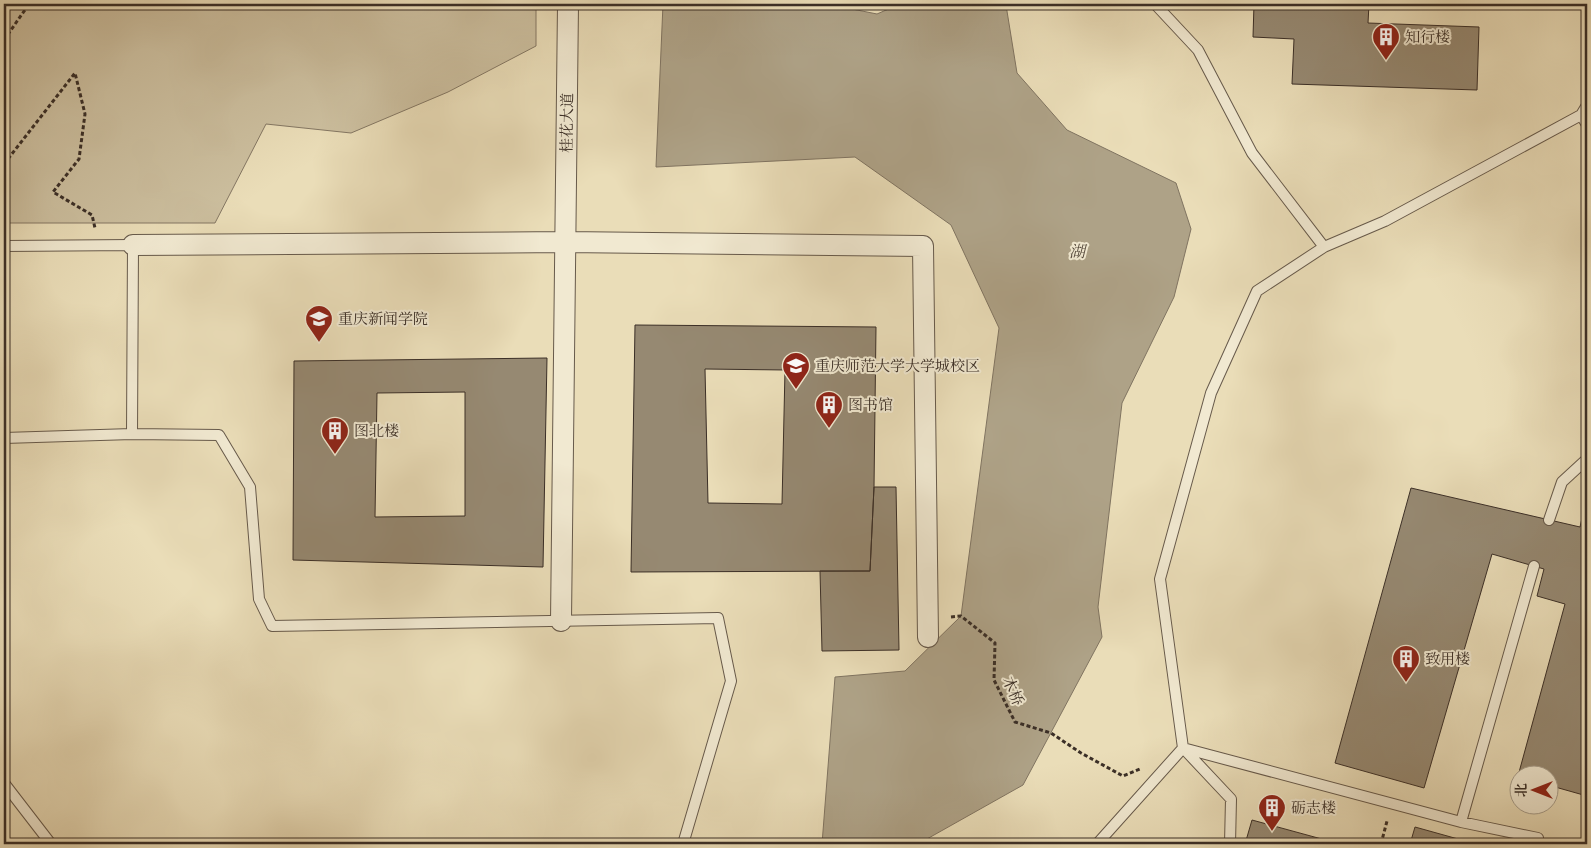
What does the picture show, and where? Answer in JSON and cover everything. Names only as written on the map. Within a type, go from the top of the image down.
[{"type":"street","name":"桂花大道","points":[[561,621],[568,4]]},
{"type":"street","points":[[133,245],[565,242],[923,246],[928,638]]},
{"type":"lane","points":[[1155,4],[1198,50],[1252,153],[1324,247]]},
{"type":"lane","points":[[1230,844],[1231,799],[1183,748],[1160,579],[1211,393],[1258,291],[1324,247],[1385,221],[1581,115],[1587,105]]},
{"type":"lane","points":[[1581,115],[1587,124]]},
{"type":"lane","points":[[4,246],[133,245],[132,434]]},
{"type":"lane","points":[[4,438],[132,434],[220,435],[250,487],[259,599],[272,626],[718,618],[731,681],[683,844]]},
{"type":"lane","points":[[1549,520],[1562,482],[1587,459]]},
{"type":"lane","points":[[1461,822],[1534,566]]},
{"type":"lane","points":[[1183,748],[1461,822],[1538,838],[1536,844]]},
{"type":"lane","points":[[1098,844],[1183,748]]},
{"type":"lane","points":[[4,783],[51,844]]},
{"type":"path","points":[[4,40],[29,4]]},
{"type":"path","points":[[4,164],[75,73],[85,114],[79,158],[54,192],[92,215],[98,245]]},
{"type":"path","name":"木桥","points":[[960,616],[995,643],[994,680],[1015,722],[1051,733],[1081,753],[1123,776],[1140,768]]},
{"type":"path","points":[[1381,844],[1392,803]]},
{"type":"shaded area","points":[[4,4],[536,4],[536,46],[448,92],[351,133],[266,124],[215,223],[4,223]]},
{"type":"water","name":"湖","points":[[663,4],[827,4],[877,14],[900,4],[1004,4],[1006,5],[1017,73],[1067,130],[1176,183],[1191,229],[1174,297],[1122,403],[1098,607],[1102,637],[1023,785],[918,844],[822,844],[835,677],[905,671],[961,616],[999,328],[951,225],[855,157],[656,167]]},
{"type":"building","name":"知行楼","points":[[1254,4],[1369,4],[1368,23],[1479,27],[1477,90],[1292,84],[1294,39],[1253,37]]},
{"type":"building","name":"图书馆","points":[[635,325],[876,327],[874,487],[870,571],[631,572]],"holes":[[[705,369],[785,370],[782,504],[708,503]]]},
{"type":"building","name":"图北楼","points":[[547,358],[543,567],[293,560],[294,361]],"holes":[[[465,392],[465,516],[375,517],[377,393]]]},
{"type":"building","points":[[874,487],[896,487],[899,650],[822,651],[820,571],[870,571]]},
{"type":"building","name":"致用楼","points":[[1411,488],[1580,527],[1587,496],[1587,796],[1558,788],[1558,766],[1521,766],[1565,604],[1537,596],[1544,569],[1492,554],[1424,788],[1335,763]]},
{"type":"building","name":"砺志楼","points":[[1252,820],[1340,844],[1245,844]]},
{"type":"building","points":[[1415,827],[1476,844],[1410,844]]},
{"type":"place","name":"知行楼","points":[[1386,61]]},
{"type":"place","name":"重庆新闻学院","points":[[319,343]]},
{"type":"place","name":"重庆师范大学大学城校区","points":[[796,390]]},
{"type":"place","name":"图书馆","points":[[829,429]]},
{"type":"place","name":"图北楼","points":[[335,455]]},
{"type":"place","name":"致用楼","points":[[1406,683]]},
{"type":"place","name":"砺志楼","points":[[1272,832]]}]
